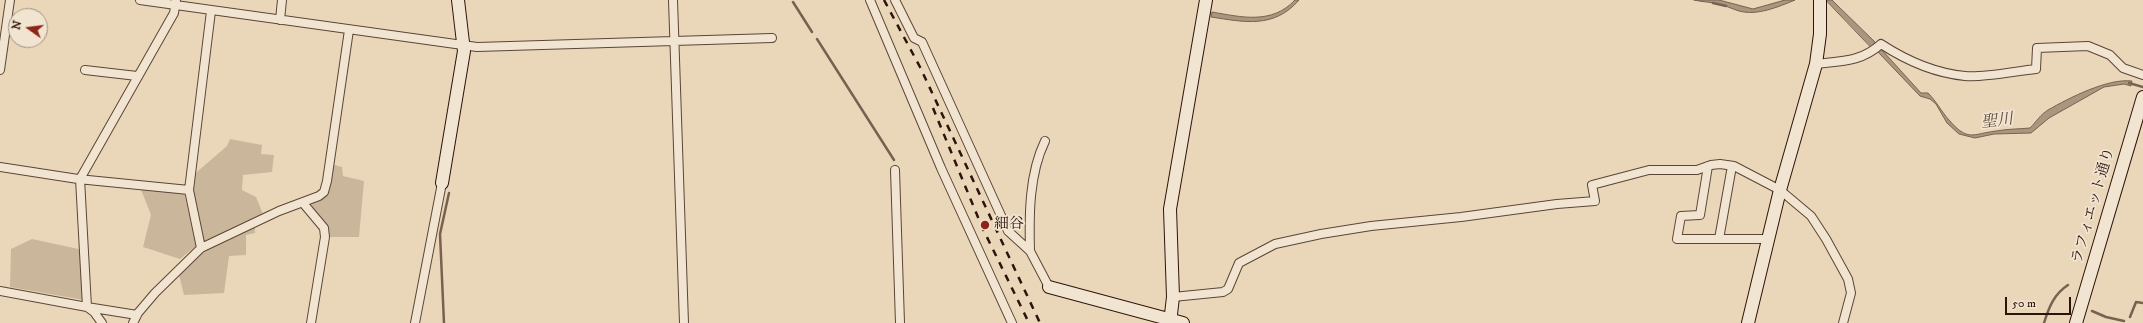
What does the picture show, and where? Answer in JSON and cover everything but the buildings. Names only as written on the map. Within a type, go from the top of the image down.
[{"type":"street","points":[[0,70],[2,32],[10,0]]},
{"type":"street","points":[[140,0],[176,3],[211,11],[477,47],[772,38]]},
{"type":"street","points":[[280,20],[282,0]]},
{"type":"street","points":[[415,323],[454,119],[464,45],[458,0]]},
{"type":"street","points":[[673,0],[684,323]]},
{"type":"street","points":[[870,0],[941,168],[1012,323]]},
{"type":"street","points":[[896,0],[914,38],[922,42],[1008,231],[1030,251],[1049,287],[1170,321],[1184,323]]},
{"type":"street","points":[[1748,323],[1780,190],[1816,64],[1820,34],[1820,0]]},
{"type":"street","points":[[87,307],[80,179],[174,13],[176,3]]},
{"type":"street","points":[[1170,321],[1173,297],[1170,209],[1205,7]]},
{"type":"street","points":[[201,248],[189,190],[211,11]]},
{"type":"street","points":[[0,291],[87,307],[135,319],[155,293],[201,248],[279,211],[324,192],[327,181],[349,30]]},
{"type":"street","points":[[1816,64],[1852,60],[1870,54],[1881,44],[1903,58],[1926,68],[1965,76],[2036,69],[2037,48],[2088,46],[2110,55],[2123,68],[2143,75]]},
{"type":"street","points":[[85,70],[137,76]]},
{"type":"street","name":"ラフィエット通り","points":[[2076,323],[2143,97]]},
{"type":"street","points":[[1030,251],[1029,213],[1039,154],[1045,141]]},
{"type":"street","points":[[1173,297],[1223,292],[1228,289],[1239,263],[1275,244],[1371,226],[1461,218],[1557,204],[1595,201],[1592,185],[1649,170],[1697,170],[1720,164],[1732,166],[1780,190],[1811,216],[1826,239],[1848,279],[1851,293],[1842,323]]},
{"type":"street","points":[[1708,166],[1700,215],[1681,216],[1677,239],[1768,239]]},
{"type":"street","points":[[1719,239],[1732,166]]},
{"type":"street","points":[[0,168],[80,179],[189,190]]},
{"type":"street","points":[[895,170],[900,323]]},
{"type":"street","points":[[303,202],[324,228],[325,237],[311,323]]},
{"type":"street","points":[[87,307],[94,312],[102,323]]},
{"type":"shaded area","points":[[1295,0],[1299,0],[1279,16],[1269,19],[1258,21],[1235,21],[1211,17],[1212,12],[1245,17],[1266,16],[1286,8]]},
{"type":"shaded area","points":[[1694,0],[1719,0],[1753,9],[1785,0],[1795,0],[1760,12],[1746,12]]},
{"type":"shaded area","points":[[1826,0],[1832,0],[1877,44],[1872,48]]},
{"type":"shaded area","points":[[1881,49],[1921,93],[1928,93],[1955,127],[1966,134],[1971,135],[2030,128],[2045,112],[2077,95],[2100,86],[2122,81],[2132,81],[2131,86],[2124,84],[2104,87],[2049,118],[2031,133],[1994,134],[1975,138],[1959,134],[1947,123],[1936,104],[1930,99],[1920,96],[1878,52]]},
{"type":"shaded area","points":[[230,139],[262,145],[261,154],[274,155],[272,172],[243,175],[242,190],[256,197],[263,214],[255,225],[255,233],[246,235],[246,255],[229,256],[224,293],[184,295],[178,271],[201,248],[191,177],[227,146]]},
{"type":"shaded area","points":[[331,164],[342,167],[343,176],[364,181],[359,237],[325,237],[311,212],[312,202],[324,192]]},
{"type":"shaded area","points":[[140,187],[184,192],[196,246],[180,259],[143,247],[151,215]]},
{"type":"shaded area","points":[[32,239],[83,250],[84,300],[10,287],[11,249]]},
{"type":"waterway","points":[[793,2],[812,32]]},
{"type":"waterway","name":"聖川","points":[[1713,3],[1726,6]]},
{"type":"waterway","points":[[817,39],[894,160]]},
{"type":"waterway","name":"聖川","points":[[2129,83],[2143,87]]},
{"type":"waterway","points":[[444,323],[440,234],[449,193]]},
{"type":"waterway","points":[[2044,323],[2053,301],[2059,292],[2068,285]]},
{"type":"waterway","points":[[2130,317],[2136,302],[2143,303]]},
{"type":"waterway","points":[[2092,311],[2106,317],[2124,321]]},
{"type":"railway","points":[[884,0],[920,67],[1040,323]]},
{"type":"railway","points":[[933,108],[982,227],[1029,323]]},
{"type":"place","name":"細谷","points":[[985,225]]}]
